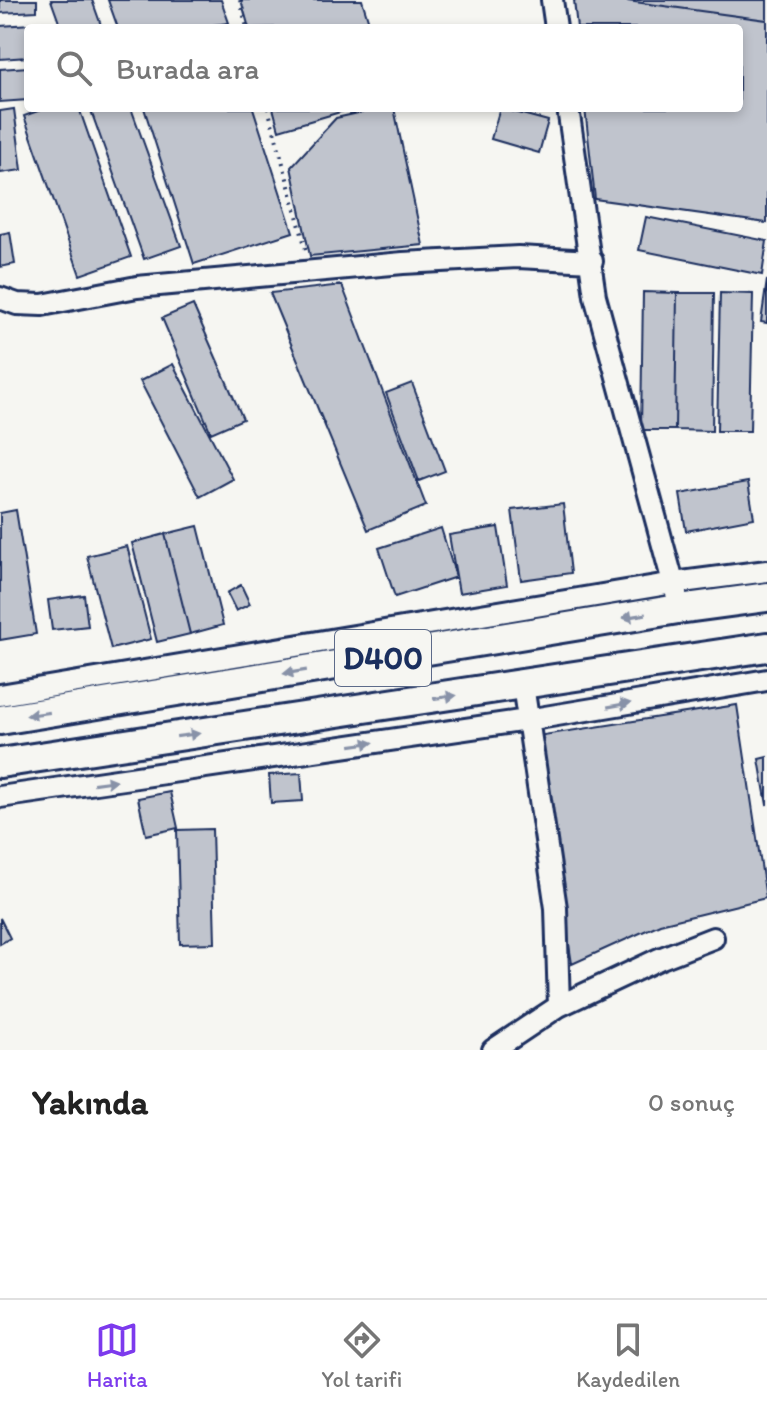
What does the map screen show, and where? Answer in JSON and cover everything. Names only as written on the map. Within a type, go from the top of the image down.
[{"type":"highway","name":"D400","points":[[0,720],[676,596],[767,597]]},
{"type":"highway","name":"D400","points":[[0,763],[761,648]]},
{"type":"street","points":[[552,0],[555,24]]},
{"type":"street","points":[[569,112],[595,296],[676,596]]},
{"type":"street","points":[[0,298],[17,304],[42,305],[137,287],[312,272],[518,257],[592,261]]},
{"type":"street","points":[[0,695],[676,596],[767,571]]},
{"type":"street","points":[[0,797],[765,682],[761,648]]},
{"type":"street","points":[[523,685],[556,908],[559,1006]]},
{"type":"street","points":[[493,1050],[559,1006],[659,959],[713,938]]},
{"type":"path","points":[[240,0],[246,24]]},
{"type":"path","points":[[269,112],[312,272]]},
{"type":"building","points":[[0,0],[37,0],[37,11],[0,13]]},
{"type":"building","points":[[51,0],[92,0],[101,24],[60,24]]},
{"type":"building","points":[[108,0],[221,0],[229,23],[221,24],[117,24]]},
{"type":"building","points":[[241,0],[362,0],[369,24],[248,24]]},
{"type":"building","points":[[574,0],[620,0],[767,20],[767,223],[595,199],[585,112],[743,112],[743,24],[577,24]]},
{"type":"building","points":[[620,0],[767,0],[767,20]]},
{"type":"building","points":[[24,24],[24,57],[0,59],[0,26]]},
{"type":"building","points":[[24,67],[24,100],[0,102],[0,69]]},
{"type":"building","points":[[14,109],[22,170],[0,173],[0,111]]},
{"type":"building","points":[[35,112],[80,112],[131,257],[80,275],[24,116]]},
{"type":"building","points":[[91,112],[132,112],[181,246],[144,259]]},
{"type":"building","points":[[145,112],[254,112],[293,232],[194,264]]},
{"type":"building","points":[[274,112],[340,112],[279,130]]},
{"type":"building","points":[[363,112],[395,112],[423,245],[310,256],[291,167],[336,118]]},
{"type":"building","points":[[499,112],[515,112],[548,121],[539,153],[491,139]]},
{"type":"building","points":[[646,217],[767,241],[762,275],[639,250]]},
{"type":"building","points":[[10,232],[15,264],[0,267],[0,234]]},
{"type":"building","points":[[767,280],[767,323],[761,322]]},
{"type":"building","points":[[342,285],[426,506],[368,530],[270,293]]},
{"type":"building","points":[[643,292],[677,293],[675,430],[641,430]]},
{"type":"building","points":[[677,293],[714,293],[712,431],[675,430]]},
{"type":"building","points":[[720,293],[753,294],[750,431],[717,431]]},
{"type":"building","points":[[193,305],[243,419],[211,433],[162,318]]},
{"type":"building","points":[[173,364],[233,479],[200,497],[140,381]]},
{"type":"building","points":[[412,383],[445,471],[419,481],[386,393]]},
{"type":"building","points":[[748,482],[754,518],[686,531],[680,494]]},
{"type":"building","points":[[563,504],[571,573],[521,580],[512,510]]},
{"type":"building","points":[[16,510],[36,634],[0,640],[0,513]]},
{"type":"building","points":[[198,526],[223,625],[190,634],[165,534]]},
{"type":"building","points":[[498,527],[507,585],[459,593],[449,535]]},
{"type":"building","points":[[441,528],[456,577],[395,597],[379,548]]},
{"type":"building","points":[[165,534],[190,634],[157,642],[132,543]]},
{"type":"building","points":[[127,546],[151,639],[111,649],[87,556]]},
{"type":"building","points":[[241,585],[250,604],[236,611],[227,593]]},
{"type":"building","points":[[84,595],[88,626],[52,630],[48,600]]},
{"type":"building","points":[[737,705],[766,898],[660,924],[572,964],[537,736]]},
{"type":"building","points":[[767,757],[767,805],[759,759]]},
{"type":"building","points":[[301,773],[303,801],[271,803],[269,775]]},
{"type":"building","points":[[170,792],[178,828],[146,835],[138,798]]},
{"type":"building","points":[[212,829],[215,943],[180,944],[177,830]]},
{"type":"building","points":[[0,918],[10,938],[0,944]]}]
